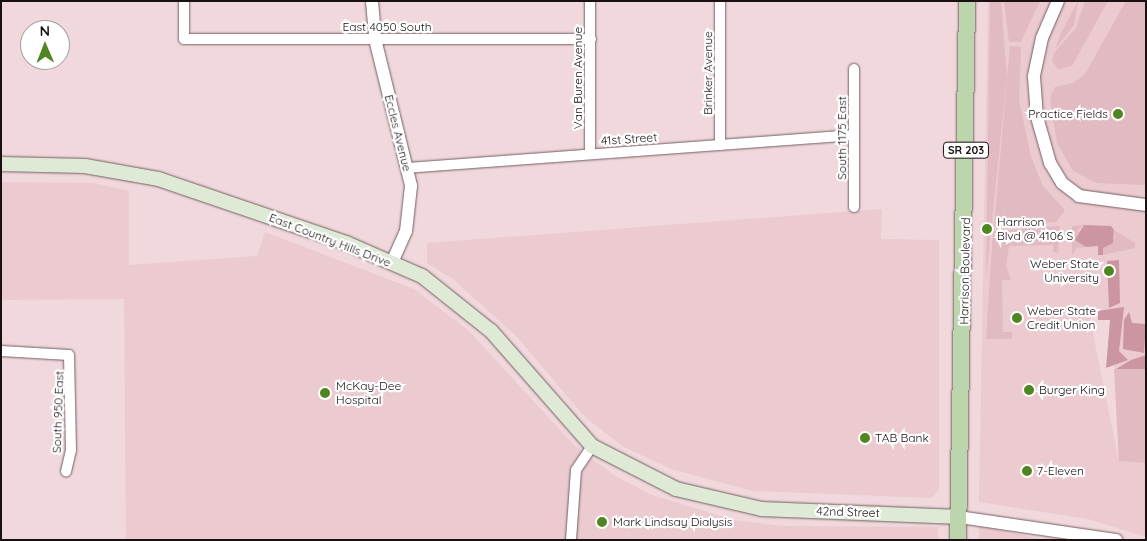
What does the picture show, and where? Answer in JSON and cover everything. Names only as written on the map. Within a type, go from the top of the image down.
[{"type":"main road","name":"Harrison Boulevard","points":[[958,540],[967,1]]},
{"type":"main road","name":"East Country Hills Drive","points":[[1,164],[85,166],[158,179],[392,263],[422,276],[491,331],[592,446]]},
{"type":"main road","name":"42nd Street","points":[[592,446],[676,489],[762,509],[959,517]]},
{"type":"street","name":"East 4050 South","points":[[184,1],[184,39],[591,39]]},
{"type":"street","name":"Eccles Avenue","points":[[372,1],[375,39],[406,168],[410,213],[392,263]]},
{"type":"street","name":"Van Buren Avenue","points":[[590,1],[590,154]]},
{"type":"street","name":"Brinker Avenue","points":[[720,1],[720,145]]},
{"type":"street","points":[[1058,1],[1038,49],[1035,106],[1054,172],[1079,196],[1146,205]]},
{"type":"street","name":"South 1175 East","points":[[854,69],[854,207]]},
{"type":"street","name":"41st Street","points":[[406,168],[854,135]]},
{"type":"street","name":"South 950 East","points":[[1,351],[69,354],[71,450],[66,471]]},
{"type":"street","points":[[571,540],[576,470],[592,446]]},
{"type":"street","name":"42nd Street","points":[[959,517],[1116,540]]},
{"type":"shaded area","points":[[988,1],[1146,1],[1146,537],[1088,519],[979,502]],"holes":[[[1112,313],[1118,457],[1089,314]]]},
{"type":"shaded area","points":[[990,1],[1001,1],[1007,77],[986,277]]},
{"type":"shaded area","points":[[1004,1],[1040,1],[1021,42],[1009,42]]},
{"type":"shaded area","points":[[1078,1],[1074,25],[1055,49],[1062,31]]},
{"type":"shaded area","points":[[1085,1],[1108,1],[1072,66],[1058,69],[1052,61],[1054,53],[1076,28]]},
{"type":"shaded area","points":[[1126,1],[1146,1],[1146,185],[1097,183],[1073,171],[1057,143],[1050,98],[1055,87],[1073,83],[1085,74]]},
{"type":"shaded area","points":[[1010,46],[1021,47],[1019,100],[1031,157],[1043,186],[1065,210],[1056,222],[994,227]]},
{"type":"shaded area","name":"McKay-Dee Hospital","points":[[1,182],[94,183],[129,191],[129,265],[257,256],[265,232],[414,289],[468,330],[574,445],[615,476],[652,495],[734,520],[782,526],[938,527],[938,540],[126,540],[124,299],[1,300]]},
{"type":"shaded area","points":[[882,209],[881,239],[939,240],[939,489],[932,498],[753,491],[671,469],[624,447],[586,418],[517,337],[453,279],[427,263],[427,243]]},
{"type":"shaded area","points":[[1084,225],[1078,230],[1086,247],[1077,248],[1072,255],[1072,226]]},
{"type":"shaded area","points":[[1084,225],[1111,226],[1114,230],[1113,243],[1103,248],[1103,255],[1098,255],[1098,246],[1086,247],[1075,240]]},
{"type":"shaded area","points":[[1060,226],[1058,253],[1053,252],[1053,245],[1009,246],[1006,266],[1011,280],[1002,280],[1003,332],[1012,332],[1012,339],[986,339],[993,231]]},
{"type":"shaded area","points":[[1114,230],[1135,243],[1135,248],[1103,255],[1103,248],[1115,238]]},
{"type":"shaded area","points":[[1119,260],[1120,303],[1109,308],[1107,261]]},
{"type":"shaded area","points":[[1124,307],[1119,351],[1128,360],[1106,368],[1110,320],[1098,320],[1098,311]]},
{"type":"shaded area","points":[[1129,312],[1132,323],[1146,324],[1144,353],[1123,349],[1124,320]]},
{"type":"shaded area","points":[[1146,355],[1146,369],[1116,369],[1131,360]]},
{"type":"shaded area","points":[[1114,369],[1146,369],[1146,463],[1119,461]]},
{"type":"shaded area","points":[[979,525],[1044,540],[979,540]]},
{"type":"place","name":"Practice Fields","points":[[1118,114]]},
{"type":"place","name":"Harrison Blvd @ 4106 S","points":[[987,229]]},
{"type":"place","name":"Weber State University","points":[[1109,271]]},
{"type":"place","name":"Weber State Credit Union","points":[[1017,318]]},
{"type":"place","name":"Burger King","points":[[1029,390]]},
{"type":"place","name":"McKay-Dee Hospital","points":[[325,393]]},
{"type":"place","name":"TAB Bank","points":[[865,438]]},
{"type":"place","name":"7-Eleven","points":[[1027,471]]},
{"type":"place","name":"Mark Lindsay Dialysis","points":[[602,522]]}]
